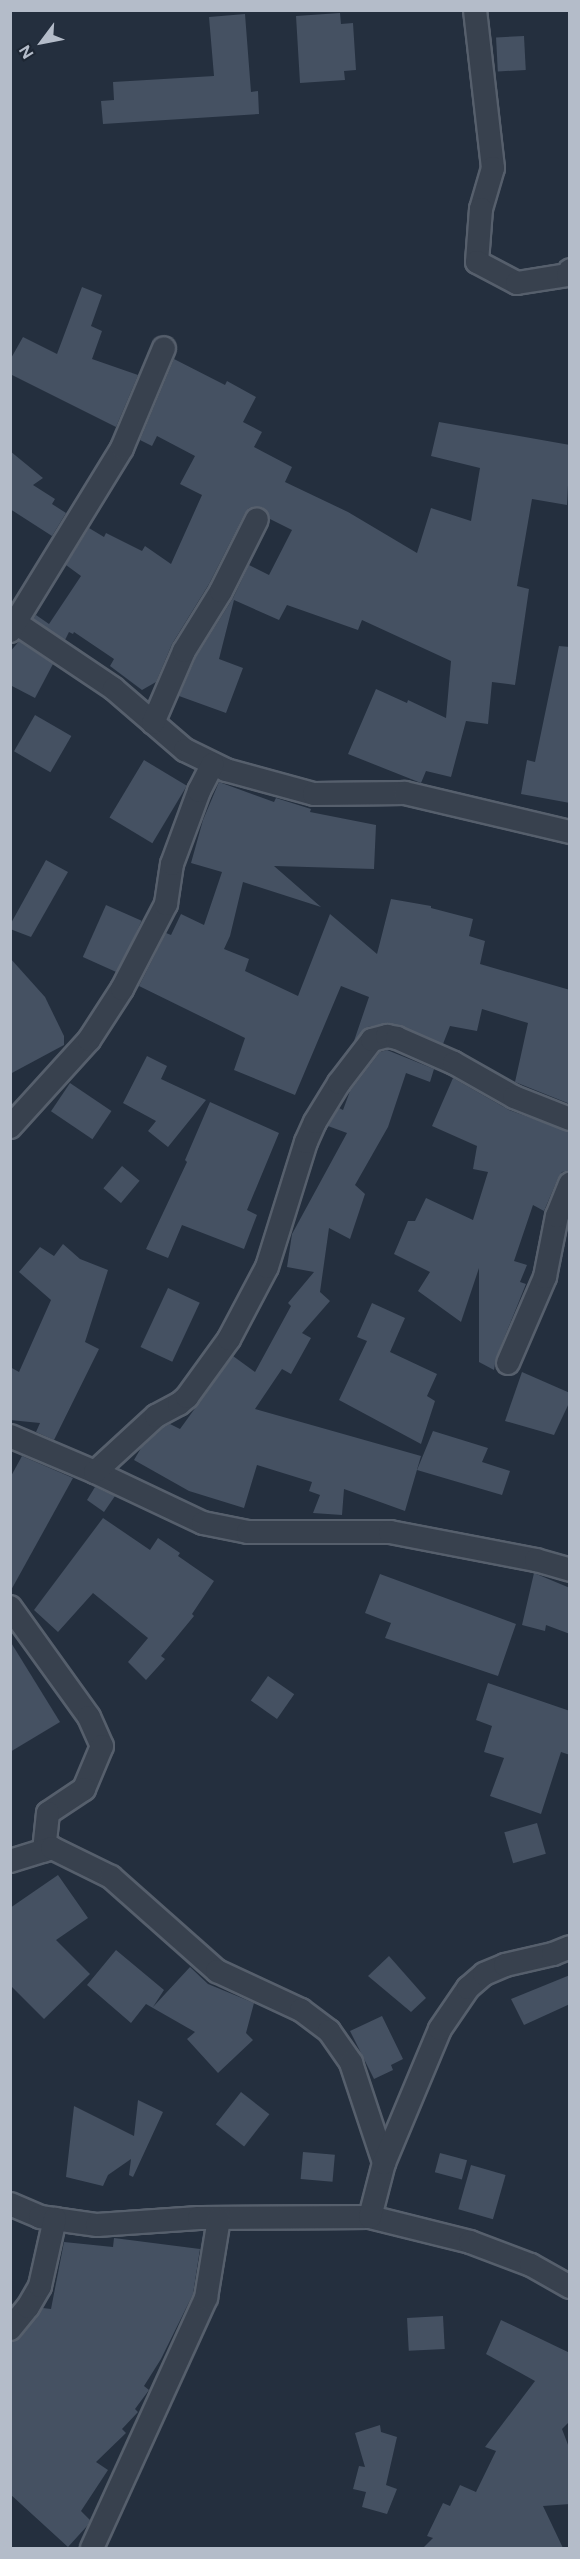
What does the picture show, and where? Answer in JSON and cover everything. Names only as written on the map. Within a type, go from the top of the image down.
[{"type":"street","points":[[475,10],[493,168],[481,209],[477,262],[517,283],[568,275],[570,270]]},
{"type":"street","points":[[164,348],[122,448],[12,624],[114,689],[185,750],[213,764],[273,784],[314,794],[405,793],[570,832]]},
{"type":"street","points":[[153,723],[184,651],[221,591],[257,519]]},
{"type":"street","points":[[10,1126],[89,1040],[122,989],[166,904],[172,864],[199,791],[213,764]]},
{"type":"street","points":[[95,1472],[156,1416],[187,1397],[229,1339],[267,1267],[306,1142],[339,1083],[368,1043],[379,1037],[397,1038],[454,1063],[514,1097],[570,1119]]},
{"type":"street","points":[[508,1363],[545,1277],[557,1216],[570,1183]]},
{"type":"street","points":[[14,1443],[95,1472],[203,1524],[248,1532],[390,1532],[536,1560],[570,1570]]},
{"type":"street","points":[[10,1607],[89,1717],[102,1746],[84,1789],[48,1813],[44,1851]]},
{"type":"street","points":[[10,1861],[52,1848],[111,1877],[217,1971],[302,2010],[329,2031],[351,2063],[384,2163]]},
{"type":"street","points":[[370,2217],[384,2163],[440,2029],[468,1988],[484,1974],[505,1965],[570,1947]]},
{"type":"street","points":[[10,2204],[40,2217],[97,2225],[219,2219],[370,2217],[470,2242],[531,2265],[570,2287]]},
{"type":"street","points":[[10,2329],[28,2307],[40,2286],[55,2219]]},
{"type":"street","points":[[92,2548],[206,2298],[219,2219]]},
{"type":"building","points":[[340,13],[341,24],[353,23],[356,70],[344,71],[345,80],[300,83],[296,16]]},
{"type":"building","points":[[245,14],[251,92],[258,91],[259,114],[103,124],[101,101],[114,100],[113,82],[214,76],[209,17]]},
{"type":"building","points":[[524,36],[526,70],[498,71],[496,37]]},
{"type":"building","points":[[82,287],[102,295],[91,326],[102,331],[92,359],[138,375],[116,427],[10,374],[10,360],[23,337],[57,354]]},
{"type":"building","points":[[174,359],[225,385],[227,381],[256,397],[243,422],[262,432],[254,447],[292,467],[285,482],[348,512],[417,553],[431,508],[471,521],[480,468],[431,456],[439,422],[570,445],[567,505],[532,499],[517,586],[529,589],[515,685],[492,682],[488,724],[466,721],[451,777],[426,771],[421,783],[348,754],[376,689],[407,703],[408,700],[446,718],[451,661],[362,620],[358,630],[287,605],[279,620],[234,600],[219,659],[243,668],[226,713],[179,696],[196,657],[233,598],[249,565],[269,575],[292,530],[270,519],[262,507],[249,508],[245,513],[209,584],[172,644],[156,682],[142,690],[110,666],[114,659],[74,632],[73,634],[69,632],[65,640],[33,619],[36,615],[49,624],[81,576],[66,565],[89,528],[104,537],[106,533],[142,551],[145,546],[171,564],[202,495],[180,484],[195,456],[157,436],[152,446],[140,440]]},
{"type":"building","points":[[10,451],[43,478],[33,485],[55,499],[52,504],[66,513],[52,536],[10,509]]},
{"type":"building","points":[[19,641],[53,664],[35,698],[10,685],[10,652]]},
{"type":"building","points":[[559,646],[570,647],[570,803],[521,794],[527,760],[535,762]]},
{"type":"building","points":[[35,715],[71,736],[50,772],[14,751]]},
{"type":"building","points":[[144,760],[187,786],[152,843],[109,817]]},
{"type":"building","points":[[219,782],[274,802],[276,798],[311,809],[310,812],[376,825],[374,869],[274,866],[321,907],[243,882],[230,936],[224,949],[249,959],[245,971],[298,996],[330,914],[377,954],[391,899],[431,906],[431,908],[473,919],[469,936],[485,941],[480,964],[570,990],[570,1104],[515,1082],[528,1023],[482,1009],[477,1031],[450,1026],[443,1044],[389,1023],[368,1027],[354,1041],[369,997],[341,986],[295,1095],[234,1070],[245,1038],[139,986],[166,933],[171,935],[181,914],[204,925],[222,872],[191,863],[203,820]]},
{"type":"building","points":[[46,860],[68,872],[31,937],[10,929],[10,925]]},
{"type":"building","points":[[106,905],[142,921],[118,973],[83,957]]},
{"type":"building","points":[[10,958],[45,997],[64,1036],[64,1045],[10,1074]]},
{"type":"building","points":[[387,1050],[434,1069],[430,1082],[406,1073],[388,1127],[355,1185],[365,1194],[350,1239],[329,1228],[320,1292],[330,1301],[302,1333],[311,1338],[291,1374],[282,1369],[255,1409],[421,1456],[405,1511],[344,1489],[342,1515],[313,1513],[320,1495],[309,1491],[312,1482],[257,1465],[244,1508],[189,1491],[134,1460],[141,1448],[164,1427],[170,1424],[180,1429],[233,1356],[255,1372],[291,1306],[288,1303],[314,1272],[287,1267],[292,1234],[347,1133],[328,1126],[339,1108],[343,1110],[350,1091],[380,1052]]},
{"type":"building","points":[[147,1056],[167,1066],[161,1079],[206,1100],[168,1147],[148,1131],[156,1121],[123,1103]]},
{"type":"building","points":[[453,1078],[509,1110],[570,1132],[570,1170],[562,1172],[558,1178],[544,1211],[533,1205],[514,1261],[527,1265],[520,1282],[526,1284],[496,1358],[494,1370],[479,1362],[479,1268],[461,1322],[418,1291],[430,1272],[394,1254],[408,1221],[415,1221],[426,1198],[473,1220],[488,1172],[473,1169],[477,1146],[432,1126]]},
{"type":"building","points":[[70,1083],[111,1111],[92,1139],[51,1111]]},
{"type":"building","points":[[210,1102],[279,1133],[247,1210],[257,1215],[244,1249],[182,1225],[168,1258],[146,1249],[187,1162],[185,1160]]},
{"type":"building","points":[[122,1166],[140,1181],[121,1203],[103,1188]]},
{"type":"building","points":[[63,1244],[80,1259],[108,1270],[85,1342],[99,1349],[54,1440],[36,1432],[40,1423],[10,1420],[10,1367],[19,1372],[51,1300],[19,1272],[40,1247],[54,1256]]},
{"type":"building","points":[[168,1288],[200,1303],[172,1362],[141,1347]]},
{"type":"building","points":[[372,1303],[405,1318],[390,1352],[437,1374],[427,1396],[435,1401],[421,1444],[339,1400],[367,1341],[357,1337]]},
{"type":"building","points":[[522,1372],[570,1393],[570,1401],[554,1435],[505,1421]]},
{"type":"building","points":[[433,1431],[488,1448],[482,1462],[510,1471],[502,1495],[417,1470]]},
{"type":"building","points":[[22,1456],[73,1478],[10,1592],[10,1478]]},
{"type":"building","points":[[95,1487],[115,1496],[104,1512],[87,1500]]},
{"type":"building","points":[[103,1518],[150,1550],[158,1538],[180,1553],[178,1556],[214,1581],[192,1614],[194,1616],[161,1656],[165,1659],[146,1680],[128,1662],[148,1638],[93,1593],[58,1632],[34,1610]]},
{"type":"building","points":[[534,1573],[570,1588],[570,1634],[546,1625],[545,1631],[522,1625]]},
{"type":"building","points":[[380,1574],[516,1624],[498,1676],[385,1638],[391,1623],[365,1613]]},
{"type":"building","points":[[10,1641],[60,1722],[10,1752]]},
{"type":"building","points":[[268,1676],[294,1694],[277,1719],[251,1701]]},
{"type":"building","points":[[488,1683],[570,1711],[570,1755],[561,1752],[541,1814],[490,1796],[504,1758],[484,1752],[492,1726],[476,1720]]},
{"type":"building","points":[[537,1823],[546,1854],[513,1863],[504,1832]]},
{"type":"building","points":[[58,1875],[88,1918],[56,1940],[90,1974],[44,2019],[10,1985],[10,1908]]},
{"type":"building","points":[[116,1950],[164,1990],[153,2007],[190,1967],[208,1984],[254,2003],[246,2033],[253,2040],[218,2073],[187,2039],[195,2032],[146,2004],[131,2023],[87,1985]]},
{"type":"building","points":[[389,1956],[426,1998],[411,2012],[368,1976]]},
{"type":"building","points":[[570,1975],[570,2004],[524,2025],[511,1999]]},
{"type":"building","points":[[382,2016],[403,2059],[391,2065],[393,2070],[374,2079],[350,2031]]},
{"type":"building","points":[[241,2092],[269,2114],[244,2146],[216,2124]]},
{"type":"building","points":[[138,2100],[163,2112],[133,2177],[129,2175],[131,2159],[108,2175],[103,2186],[66,2177],[74,2106],[134,2136]]},
{"type":"building","points":[[303,2152],[335,2155],[333,2182],[301,2179]]},
{"type":"building","points":[[440,2153],[467,2160],[462,2180],[435,2172]]},
{"type":"building","points":[[471,2165],[506,2175],[493,2219],[458,2209]]},
{"type":"building","points":[[114,2238],[200,2249],[193,2294],[161,2359],[144,2386],[149,2390],[135,2409],[138,2412],[122,2429],[126,2433],[96,2462],[108,2470],[81,2511],[90,2520],[88,2525],[68,2547],[10,2494],[10,2342],[20,2338],[43,2308],[51,2309],[64,2242],[113,2247]]},
{"type":"building","points":[[443,2316],[445,2349],[409,2351],[407,2318]]},
{"type":"building","points":[[501,2320],[570,2353],[570,2421],[562,2429],[570,2450],[570,2504],[543,2506],[563,2548],[423,2548],[433,2538],[427,2536],[443,2503],[450,2506],[460,2485],[476,2492],[496,2451],[485,2447],[535,2381],[486,2354]]},
{"type":"building","points":[[380,2425],[381,2432],[397,2437],[386,2485],[397,2489],[387,2514],[362,2507],[366,2492],[353,2489],[359,2466],[365,2467],[355,2433]]}]
